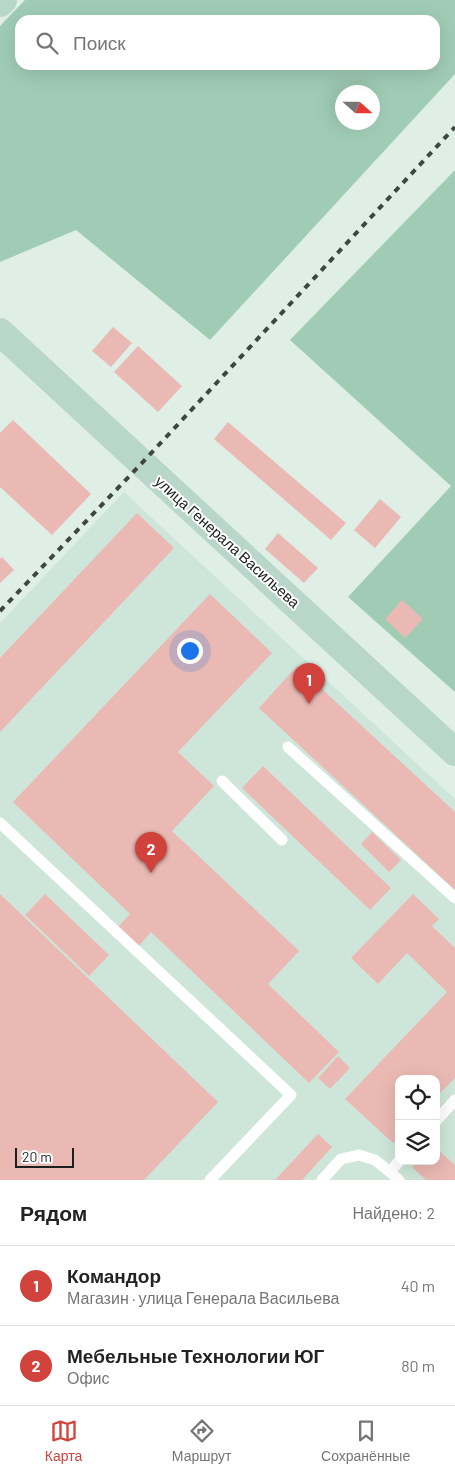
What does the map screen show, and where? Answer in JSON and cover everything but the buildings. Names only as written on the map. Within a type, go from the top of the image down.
[{"type":"main road","points":[[0,3],[3,0]]},
{"type":"main road","name":"улица Генерала Васильева","points":[[0,332],[455,752]]},
{"type":"lane","points":[[288,747],[455,898]]},
{"type":"lane","points":[[222,781],[282,840]]},
{"type":"lane","points":[[0,823],[291,1095],[210,1180]]},
{"type":"lane","points":[[440,1116],[455,1100]]},
{"type":"lane","points":[[322,1180],[341,1159],[359,1155],[375,1160],[399,1180]]},
{"type":"lane","points":[[390,1172],[396,1165]]},
{"type":"shaded area","points":[[124,492],[455,799],[455,1180],[0,1180],[0,623]]},
{"type":"green space","points":[[25,0],[455,0],[455,74],[210,340],[76,230],[0,262],[0,26]]},
{"type":"green space","points":[[455,170],[455,692],[348,597],[451,486],[290,340]]},
{"type":"railway","points":[[0,611],[141,464],[455,127]]},
{"type":"place","name":"Командор","points":[[309,704]]},
{"type":"place","name":"Мебельные Технологии ЮГ","points":[[151,873]]}]
